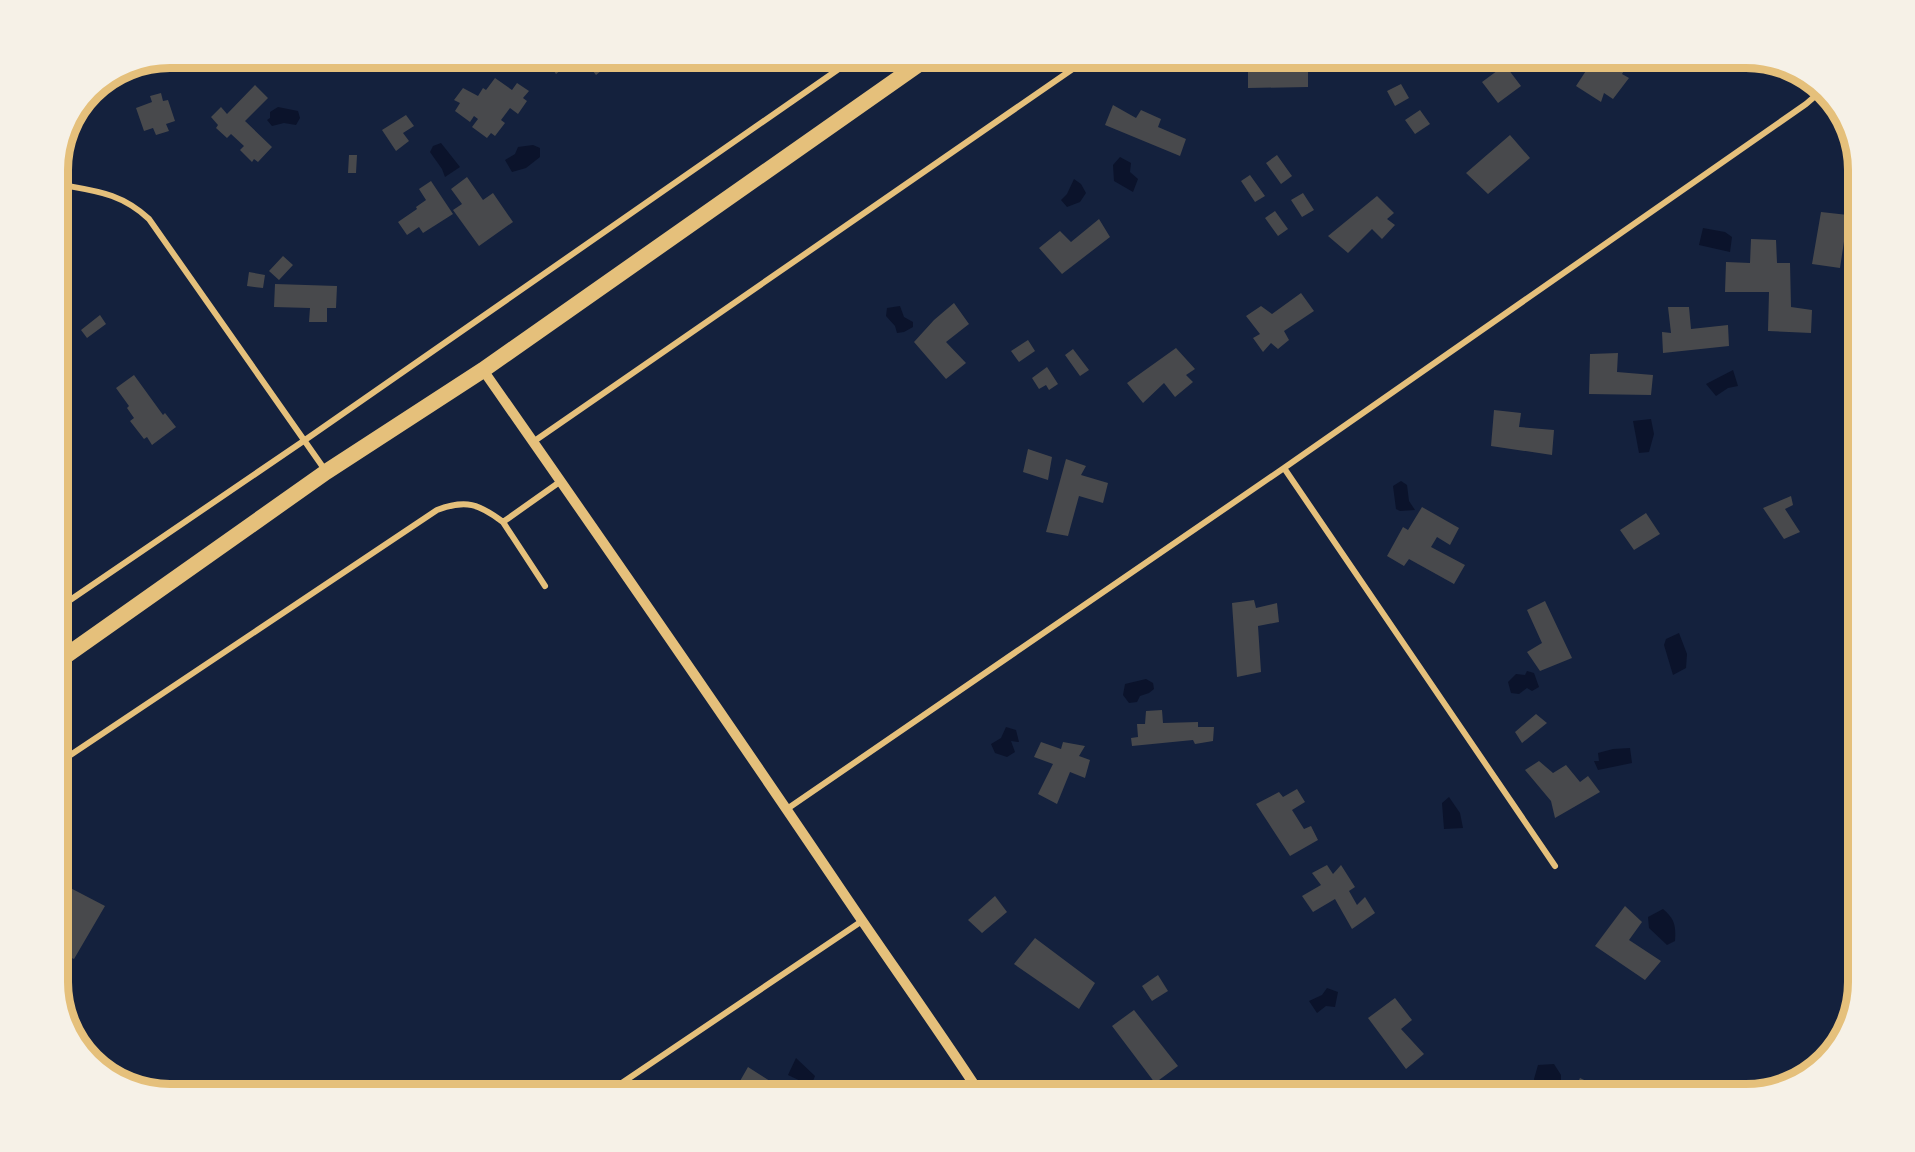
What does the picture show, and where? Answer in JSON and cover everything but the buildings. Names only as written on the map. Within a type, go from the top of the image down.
[{"type":"highway","points":[[68,654],[326,472],[483,370],[913,68]]},
{"type":"street","points":[[68,601],[840,68]]},
{"type":"street","points":[[533,442],[1074,68]]},
{"type":"street","points":[[787,809],[1284,468],[1816,96]]},
{"type":"street","points":[[68,186],[116,196],[132,204],[149,219],[326,472]]},
{"type":"street","points":[[483,370],[561,480],[974,1084]]},
{"type":"street","points":[[1284,468],[1555,866]]},
{"type":"street","points":[[503,522],[561,480]]},
{"type":"street","points":[[68,757],[437,510],[449,506],[473,504],[503,522],[545,586]]},
{"type":"street","points":[[620,1084],[862,921]]},
{"type":"water","points":[[278,107],[298,111],[300,118],[296,125],[284,123],[272,126],[267,120],[270,118],[270,112]]},
{"type":"water","points":[[441,143],[460,167],[445,177],[430,152],[433,146]]},
{"type":"water","points":[[533,145],[540,148],[540,157],[526,168],[512,172],[505,160],[515,154],[518,147]]},
{"type":"water","points":[[1120,157],[1131,163],[1130,172],[1138,179],[1133,192],[1114,181],[1113,165]]},
{"type":"water","points":[[1074,179],[1081,184],[1086,193],[1080,202],[1067,207],[1061,200],[1067,194]]},
{"type":"water","points":[[1703,228],[1725,232],[1732,237],[1730,252],[1699,245]]},
{"type":"water","points":[[900,306],[904,317],[913,322],[913,327],[897,333],[895,326],[886,316],[887,308]]},
{"type":"water","points":[[1733,370],[1738,386],[1728,388],[1716,396],[1706,384]]},
{"type":"water","points":[[1651,419],[1654,434],[1649,452],[1639,453],[1633,421]]},
{"type":"water","points":[[1401,481],[1407,485],[1409,501],[1415,510],[1396,509],[1393,486]]},
{"type":"water","points":[[1679,633],[1687,654],[1686,668],[1673,675],[1664,645],[1666,639]]},
{"type":"water","points":[[1527,671],[1534,673],[1539,687],[1532,691],[1527,688],[1519,694],[1511,693],[1508,682],[1516,674],[1525,675]]},
{"type":"water","points":[[1146,679],[1153,683],[1154,689],[1140,696],[1137,702],[1129,703],[1123,695],[1125,684]]},
{"type":"water","points":[[1006,727],[1016,730],[1019,742],[1011,741],[1015,752],[1007,757],[995,753],[991,744],[1001,738]]},
{"type":"water","points":[[1630,748],[1632,763],[1598,770],[1594,761],[1599,761],[1598,753]]},
{"type":"water","points":[[1449,797],[1460,813],[1463,828],[1444,829],[1442,803]]},
{"type":"water","points":[[1663,909],[1670,916],[1675,927],[1675,941],[1667,945],[1649,928],[1648,917]]},
{"type":"water","points":[[1327,988],[1338,992],[1335,1007],[1326,1006],[1317,1013],[1309,1001],[1322,995]]},
{"type":"water","points":[[796,1058],[815,1076],[812,1084],[807,1084],[788,1075]]},
{"type":"water","points":[[1554,1064],[1561,1075],[1561,1084],[1535,1084],[1534,1079],[1538,1065]]}]
